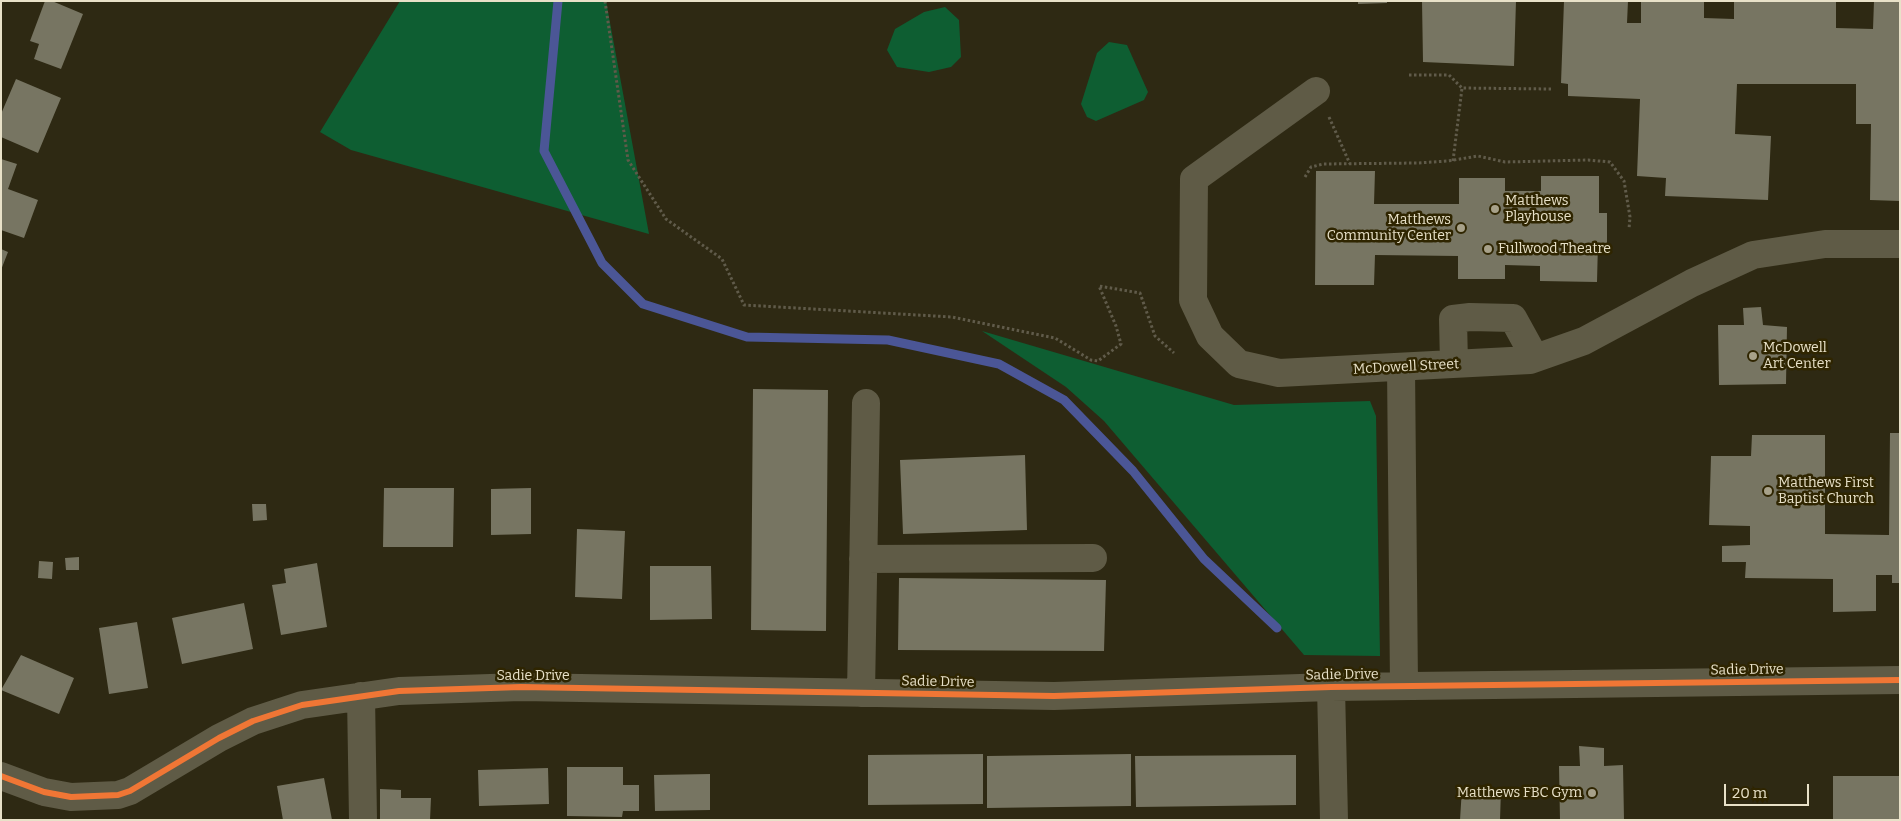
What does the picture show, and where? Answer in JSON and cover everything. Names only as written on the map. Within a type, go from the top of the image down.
[{"type":"street","name":"McDowell Street","points":[[1321,100],[1194,179],[1193,300],[1210,336],[1240,364],[1279,373],[1530,360],[1584,341],[1692,283],[1753,255],[1825,244],[1900,244]]},
{"type":"street","points":[[1454,364],[1454,319],[1470,317],[1513,318],[1535,358]]},
{"type":"street","points":[[1401,367],[1404,686]]},
{"type":"street","points":[[861,693],[866,403]]},
{"type":"street","points":[[863,560],[1093,558]]},
{"type":"street","name":"Sadie Drive","points":[[1,776],[44,792],[72,797],[118,795],[130,791],[218,738],[253,722],[302,705],[399,690],[521,687],[1054,696],[1331,687],[1900,680]]},
{"type":"street","points":[[1331,687],[1334,820]]},
{"type":"street","points":[[361,696],[363,820]]},
{"type":"path","points":[[605,1],[628,160],[666,219],[722,258],[744,305],[952,317],[1056,338],[1091,360],[1098,361],[1120,344],[1116,326],[1099,286],[1140,293],[1155,336],[1174,352]]},
{"type":"path","points":[[1409,75],[1449,75],[1462,88],[1551,89]]},
{"type":"path","points":[[1453,160],[1462,88]]},
{"type":"path","points":[[1321,100],[1350,164]]},
{"type":"path","points":[[1305,178],[1311,167],[1350,164],[1418,163],[1478,156],[1505,162],[1588,160],[1610,162],[1624,181],[1630,217],[1629,229]]},
{"type":"green space","points":[[400,1],[606,1],[649,234],[351,150],[320,132]]},
{"type":"green space","points":[[945,7],[959,20],[961,57],[951,67],[929,72],[897,67],[887,50],[895,29],[924,12]]},
{"type":"green space","points":[[1109,42],[1127,45],[1148,92],[1144,100],[1096,121],[1087,117],[1081,104],[1097,53]]},
{"type":"green space","points":[[982,331],[1234,405],[1370,401],[1376,416],[1380,656],[1304,655],[1104,421],[1066,387]]},
{"type":"building","points":[[45,1],[52,1],[83,14],[61,69],[34,59],[39,44],[30,41]]},
{"type":"building","points":[[1358,1],[1387,1],[1387,3],[1358,4]]},
{"type":"building","points":[[1422,1],[1516,1],[1514,66],[1423,62]]},
{"type":"building","points":[[1564,1],[1628,1],[1627,23],[1641,23],[1641,2],[1704,1],[1704,18],[1734,19],[1734,1],[1836,1],[1836,28],[1873,29],[1874,1],[1900,1],[1900,201],[1870,200],[1871,124],[1856,124],[1856,84],[1737,84],[1735,134],[1771,136],[1768,200],[1665,196],[1666,178],[1637,176],[1640,99],[1568,96],[1568,84],[1561,83]]},
{"type":"building","points":[[16,79],[61,98],[38,153],[1,137],[1,114]]},
{"type":"building","points":[[1,159],[17,164],[8,189],[38,200],[24,238],[1,230]]},
{"type":"building","name":"Matthews Community Center","points":[[1316,171],[1375,171],[1374,204],[1459,204],[1459,178],[1505,178],[1505,191],[1541,191],[1541,176],[1599,176],[1599,213],[1607,213],[1607,244],[1598,243],[1597,282],[1540,281],[1540,266],[1505,265],[1505,279],[1458,279],[1458,256],[1375,255],[1374,285],[1315,285]]},
{"type":"building","points":[[1,249],[8,252],[1,270]]},
{"type":"building","name":"McDowell Art Center","points":[[1761,307],[1763,325],[1787,327],[1786,384],[1719,385],[1718,325],[1744,325],[1743,308]]},
{"type":"building","points":[[753,389],[828,390],[826,631],[751,630]]},
{"type":"building","name":"Matthews First Baptist Church","points":[[1890,433],[1900,433],[1900,583],[1892,583],[1892,575],[1876,575],[1876,611],[1833,612],[1833,579],[1745,578],[1746,562],[1722,562],[1722,546],[1750,545],[1750,526],[1709,525],[1711,456],[1751,456],[1752,435],[1825,435],[1825,534],[1889,535]]},
{"type":"building","points":[[1025,455],[1027,530],[903,534],[900,460]]},
{"type":"building","points":[[384,488],[454,488],[453,547],[383,547]]},
{"type":"building","points":[[531,488],[531,534],[491,535],[491,489]]},
{"type":"building","points":[[252,504],[266,504],[267,520],[253,521]]},
{"type":"building","points":[[577,529],[625,531],[622,599],[575,597]]},
{"type":"building","points":[[79,557],[79,570],[66,570],[65,558]]},
{"type":"building","points":[[39,561],[53,562],[52,579],[38,578]]},
{"type":"building","points":[[317,563],[327,627],[281,635],[272,585],[286,583],[284,569]]},
{"type":"building","points":[[650,566],[711,566],[712,619],[650,620]]},
{"type":"building","points":[[899,578],[1106,580],[1104,651],[898,650]]},
{"type":"building","points":[[244,603],[253,649],[182,664],[172,618]]},
{"type":"building","points":[[137,622],[148,688],[109,694],[99,628]]},
{"type":"building","points":[[21,655],[74,678],[59,714],[1,690]]},
{"type":"building","name":"Matthews FBC Gym","points":[[1579,746],[1604,748],[1604,766],[1623,765],[1624,820],[1560,820],[1559,766],[1580,766]]},
{"type":"building","points":[[983,754],[983,804],[868,805],[868,755]]},
{"type":"building","points":[[1131,754],[1131,806],[987,808],[987,756]]},
{"type":"building","points":[[1296,755],[1296,805],[1136,807],[1135,756]]},
{"type":"building","points":[[567,767],[623,767],[623,785],[639,785],[639,811],[623,811],[622,817],[567,816]]},
{"type":"building","points":[[548,768],[549,804],[479,806],[478,770]]},
{"type":"building","points":[[710,774],[710,810],[655,811],[654,775]]},
{"type":"building","points":[[1833,776],[1900,776],[1900,820],[1833,820]]},
{"type":"building","points":[[324,778],[332,820],[283,820],[277,786]]},
{"type":"building","points":[[1462,788],[1501,789],[1500,820],[1460,820]]},
{"type":"building","points":[[380,789],[401,790],[401,798],[431,798],[430,820],[380,820]]},
{"type":"waterway","points":[[558,1],[544,151],[602,263],[643,304],[747,337],[888,340],[999,364],[1064,400],[1133,471],[1204,559],[1277,628]]},
{"type":"cycle path","points":[[1,776],[44,792],[71,797],[118,795],[130,791],[219,738],[253,721],[302,705],[399,691],[521,687],[1054,696],[1331,687],[1900,680]]},
{"type":"place","name":"Matthews Playhouse","points":[[1495,209]]},
{"type":"place","name":"Matthews Community Center","points":[[1461,228]]},
{"type":"place","name":"Fullwood Theatre","points":[[1488,249]]},
{"type":"place","name":"McDowell Art Center","points":[[1753,356]]},
{"type":"place","name":"Matthews First Baptist Church","points":[[1768,491]]},
{"type":"place","name":"Matthews FBC Gym","points":[[1592,793]]}]
